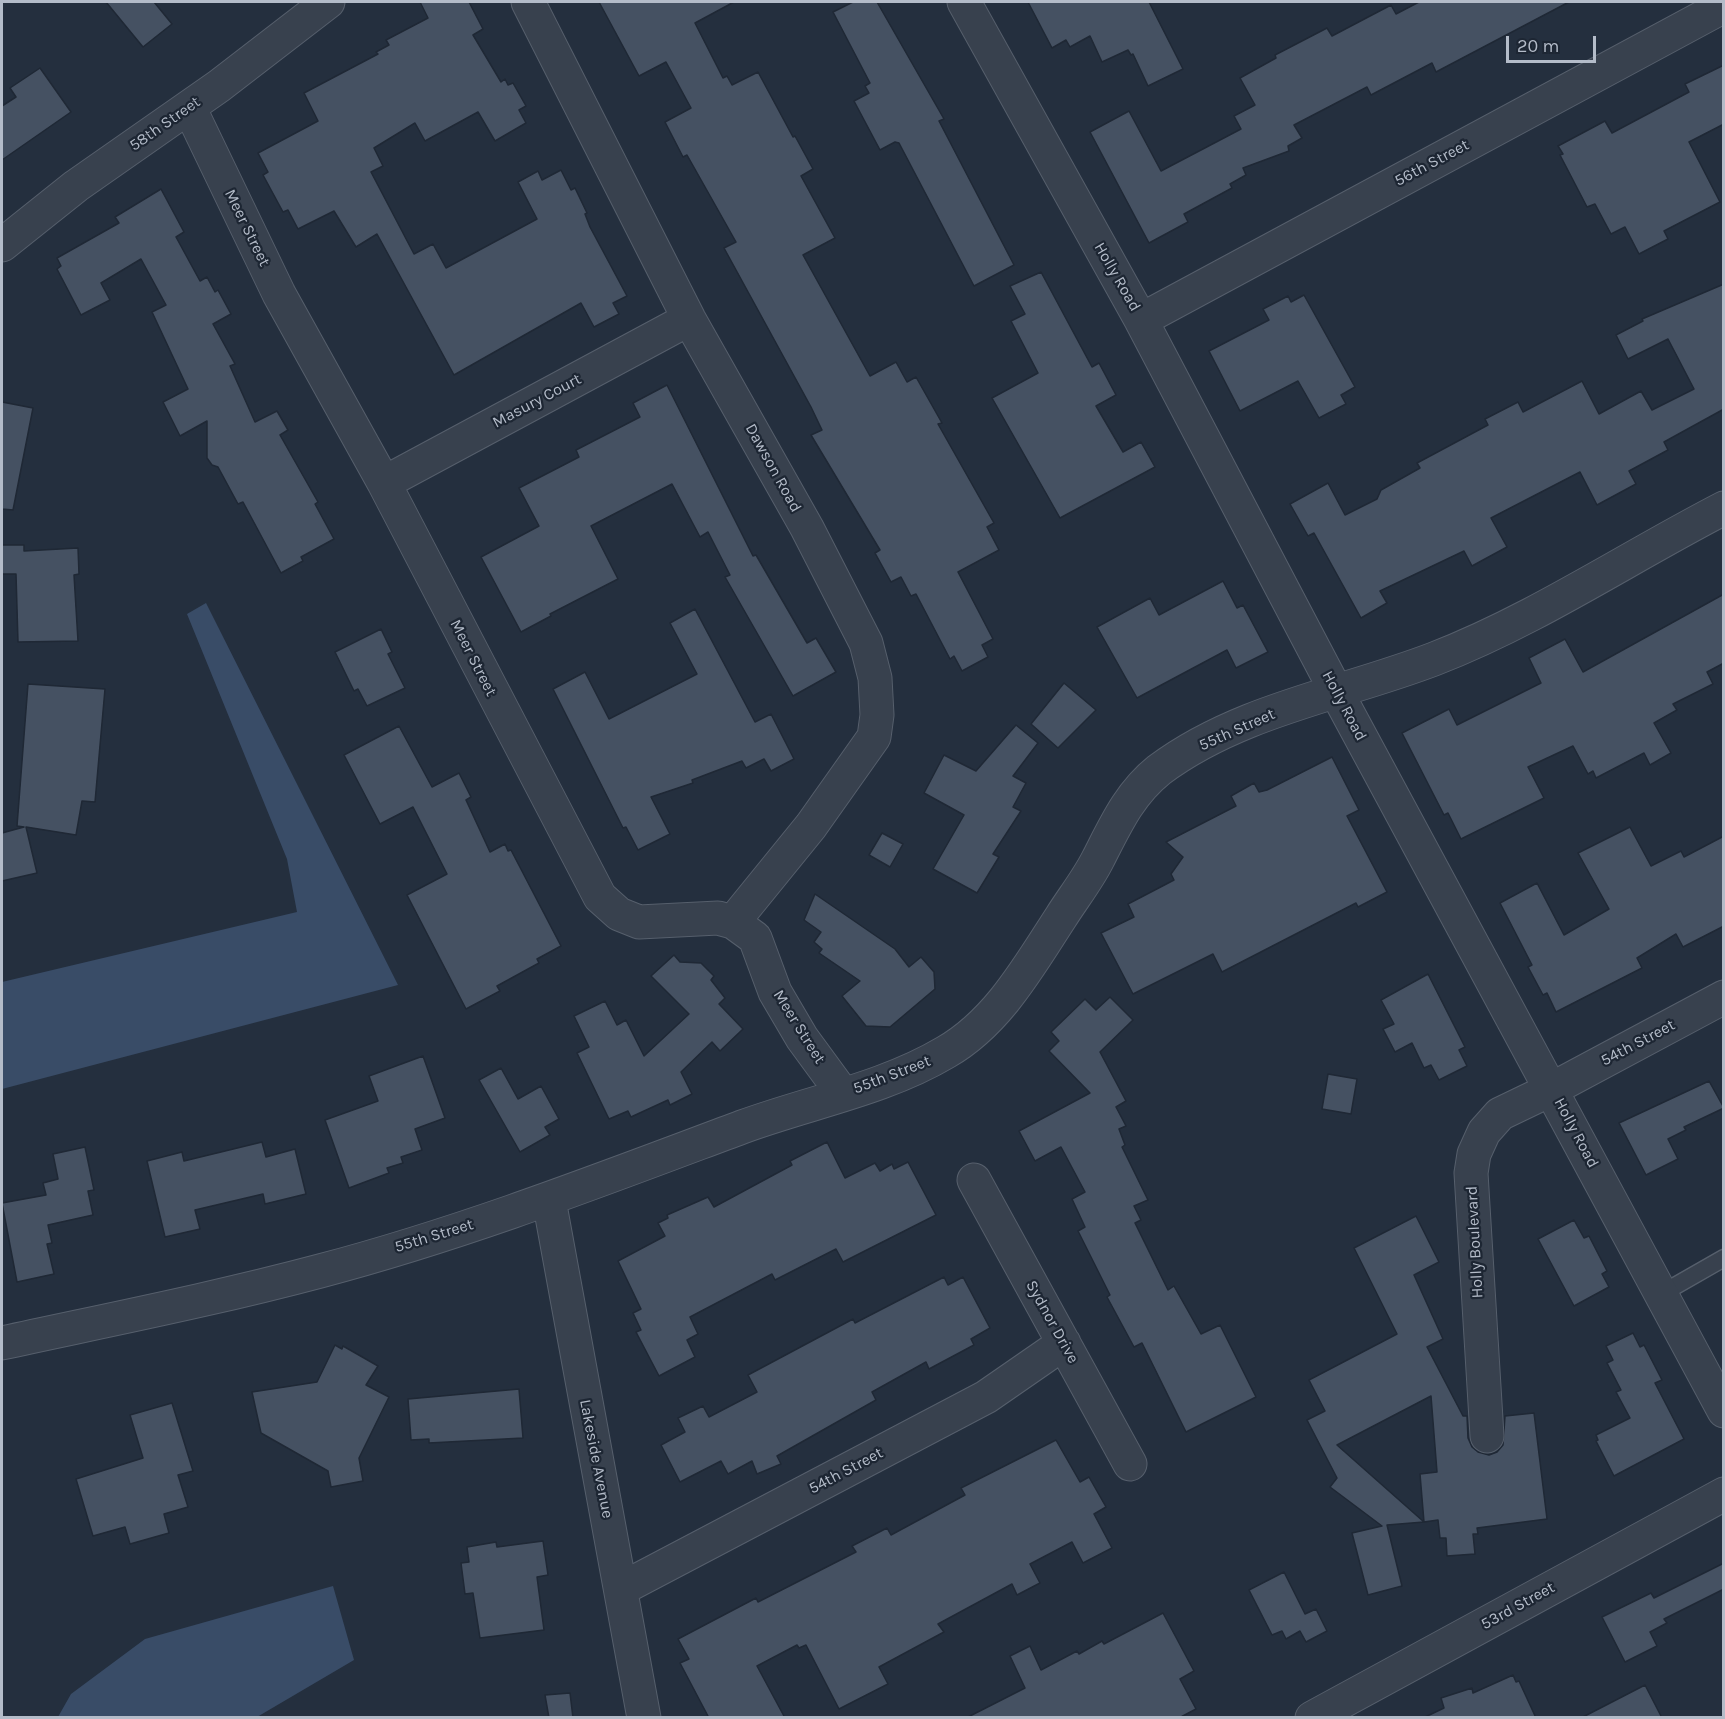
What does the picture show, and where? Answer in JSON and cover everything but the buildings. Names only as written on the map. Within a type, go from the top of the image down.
[{"type":"street","name":"58th Street","points":[[2,245],[76,186],[189,107],[328,2]]},
{"type":"street","name":"Dawson Road","points":[[528,2],[689,320],[823,560],[866,643],[875,678],[877,715],[874,737],[811,826],[733,922]]},
{"type":"street","name":"Holly Road","points":[[964,2],[1141,320],[1337,693],[1724,1411]]},
{"type":"street","name":"56th Street","points":[[1141,320],[1724,6]]},
{"type":"street","name":"Meer Street","points":[[189,107],[279,294],[384,483],[512,734],[600,897],[619,914],[639,922],[718,918],[733,922],[754,938],[780,1001],[802,1038],[843,1094]]},
{"type":"street","name":"Masury Court","points":[[384,483],[689,320]]},
{"type":"street","name":"55th Street","points":[[2,1343],[321,1271],[549,1200],[750,1124],[916,1069],[953,1049],[985,1022],[1017,983],[1091,872],[1115,822],[1132,798],[1158,772],[1213,737],[1263,716],[1434,659],[1502,629],[1724,508]]},
{"type":"street","name":"54th Street","points":[[1552,1089],[1724,997]]},
{"type":"street","name":"Holly Boulevard","points":[[1487,1436],[1471,1173],[1474,1154],[1484,1132],[1500,1114],[1552,1089]]},
{"type":"street","name":"Sydnor Drive","points":[[974,1180],[1130,1464]]},
{"type":"street","name":"Lakeside Avenue","points":[[549,1200],[586,1414],[644,1718]]},
{"type":"street","name":"54th Street","points":[[621,1589],[986,1396],[1064,1343]]},
{"type":"street","name":"53rd Street","points":[[1312,1718],[1724,1494]]},
{"type":"lane","points":[[1661,1294],[1724,1258]]},
{"type":"water","points":[[206,603],[398,985],[2,1089],[2,982],[297,912],[287,859],[187,614]]},
{"type":"water","points":[[333,1586],[354,1660],[257,1717],[58,1717],[71,1694],[145,1639]]}]
